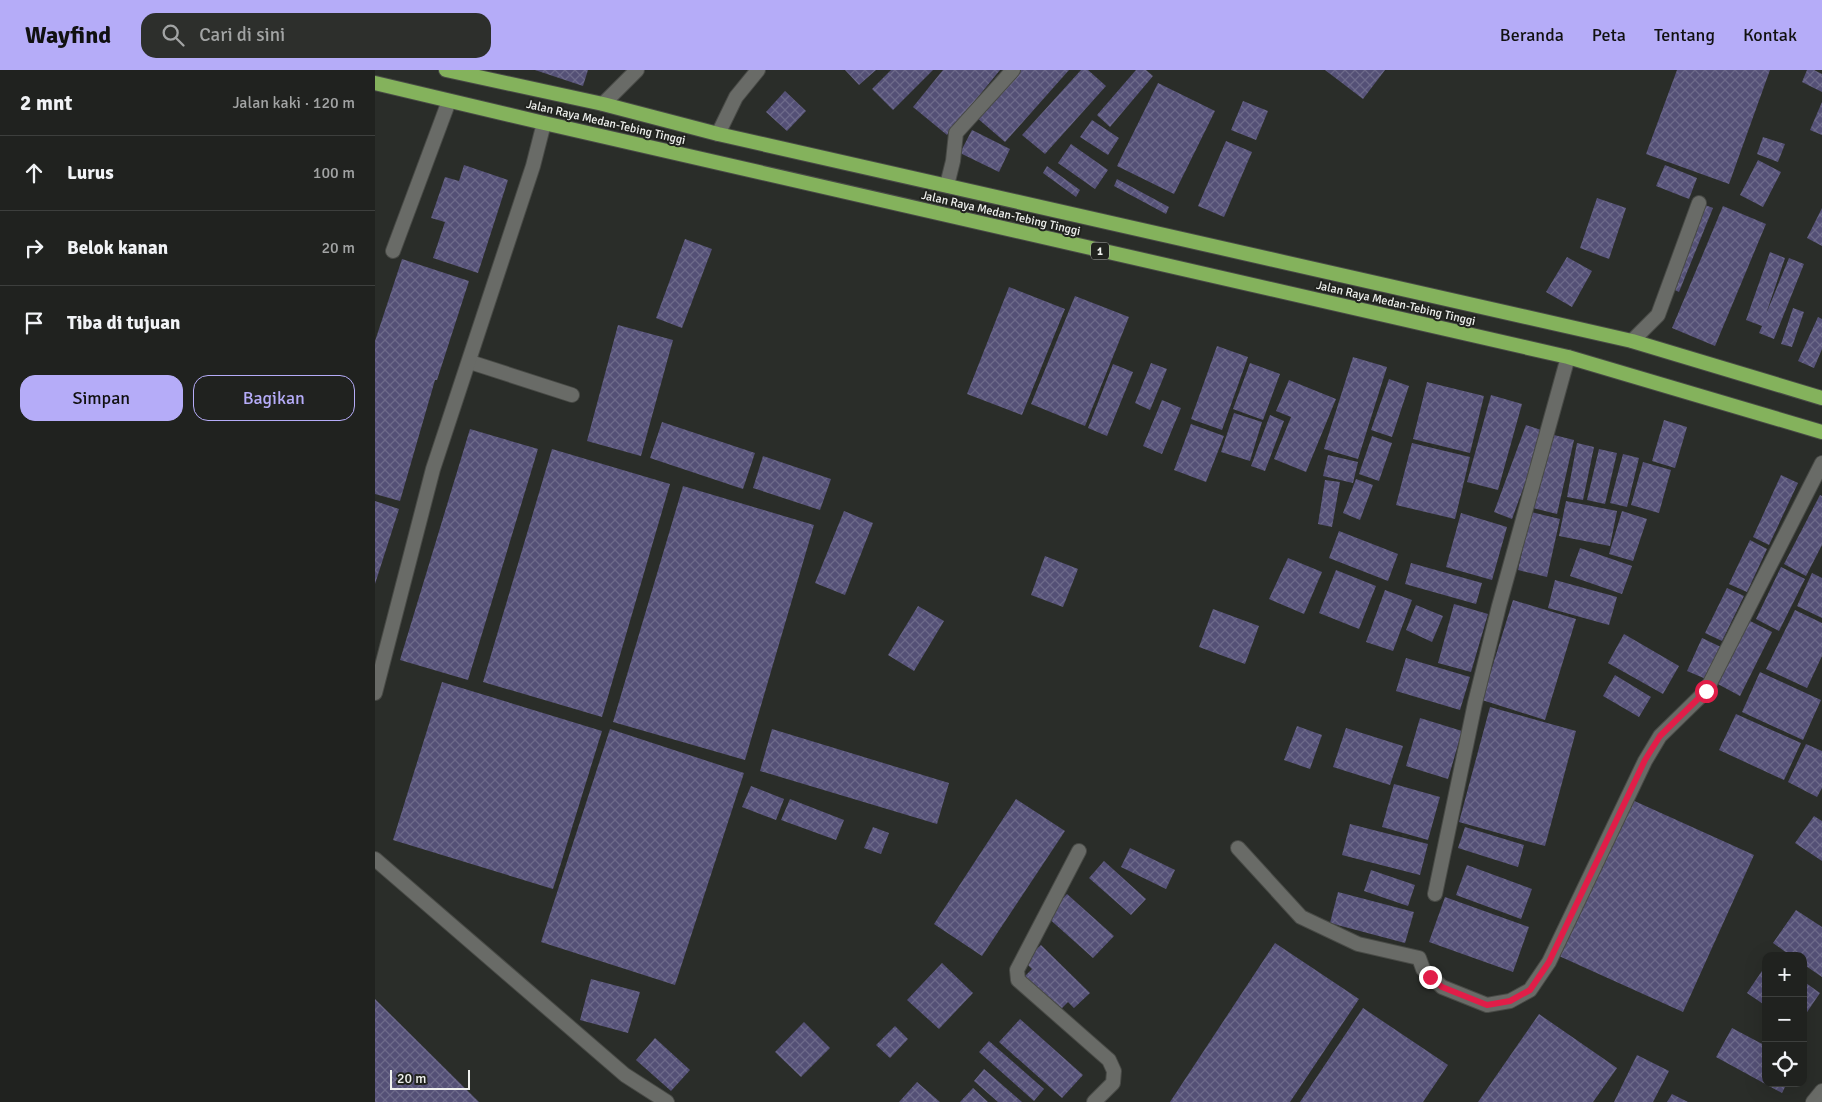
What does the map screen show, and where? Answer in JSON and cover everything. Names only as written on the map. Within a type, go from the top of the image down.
[{"type":"highway","name":"Jalan Raya Medan-Tebing Tinggi","points":[[446,70],[476,74],[718,134],[1632,341],[1821,393]]},
{"type":"highway","name":"Jalan Raya Medan-Tebing Tinggi","points":[[375,83],[544,124],[1567,357],[1822,432]]},
{"type":"street","points":[[603,104],[637,70]]},
{"type":"street","points":[[718,134],[736,97],[758,70]]},
{"type":"street","points":[[947,185],[953,161],[956,133],[1013,70]]},
{"type":"street","points":[[393,251],[449,101]]},
{"type":"street","points":[[375,693],[433,469],[470,362],[533,166],[544,124]]},
{"type":"street","points":[[1632,341],[1658,315],[1699,203]]},
{"type":"street","points":[[1435,894],[1475,703],[1499,606],[1567,357]]},
{"type":"street","points":[[470,362],[572,395]]},
{"type":"street","points":[[1238,848],[1301,917],[1358,944],[1419,958],[1423,969],[1442,987],[1487,1005],[1510,1001],[1530,990],[1549,962],[1645,760],[1660,736],[1706,691],[1822,463]]},
{"type":"street","points":[[1079,852],[1017,970],[1018,980],[1109,1060],[1113,1071],[1113,1084],[1095,1102]]},
{"type":"street","points":[[375,859],[625,1075],[667,1102]]},
{"type":"street","points":[[1813,1102],[1822,1092]]},
{"type":"building","points":[[535,70],[588,70],[583,86]]},
{"type":"building","points":[[845,70],[876,70],[859,85]]},
{"type":"building","points":[[891,70],[933,70],[893,110],[872,89]]},
{"type":"building","points":[[943,70],[1000,70],[947,135],[913,107]]},
{"type":"building","points":[[1017,70],[1069,70],[1005,142],[976,117]]},
{"type":"building","points":[[1081,70],[1088,70],[1106,86],[1045,154],[1022,135]]},
{"type":"building","points":[[1136,70],[1146,70],[1153,76],[1110,127],[1097,115]]},
{"type":"building","points":[[1325,70],[1385,70],[1363,99]]},
{"type":"building","points":[[1677,70],[1770,70],[1729,184],[1646,154]]},
{"type":"building","points":[[1807,70],[1814,70],[1822,74],[1822,92],[1802,82]]},
{"type":"building","points":[[1158,83],[1215,111],[1174,194],[1117,166]]},
{"type":"building","points":[[785,91],[806,111],[787,131],[766,112]]},
{"type":"building","points":[[1243,101],[1268,111],[1256,140],[1231,130]]},
{"type":"building","points":[[1822,102],[1822,135],[1810,130]]},
{"type":"building","points":[[1092,120],[1119,138],[1108,155],[1080,137]]},
{"type":"building","points":[[972,130],[1010,149],[999,172],[960,153]]},
{"type":"building","points":[[1763,137],[1785,144],[1778,162],[1757,154]]},
{"type":"building","points":[[1226,141],[1252,152],[1224,217],[1198,206]]},
{"type":"building","points":[[1071,144],[1108,170],[1095,189],[1058,163]]},
{"type":"building","points":[[1758,160],[1781,172],[1763,207],[1740,195]]},
{"type":"building","points":[[464,165],[508,180],[478,273],[433,258],[445,222],[431,218],[445,177],[459,181]]},
{"type":"building","points":[[1665,165],[1697,178],[1689,199],[1656,186]]},
{"type":"building","points":[[1047,166],[1080,190],[1076,197],[1043,173]]},
{"type":"building","points":[[1117,179],[1169,207],[1166,214],[1114,186]]},
{"type":"building","points":[[1597,198],[1626,208],[1609,259],[1580,248]]},
{"type":"building","points":[[1705,205],[1713,208],[1679,292],[1671,288]]},
{"type":"building","points":[[1723,206],[1766,224],[1715,346],[1672,328]]},
{"type":"building","points":[[1822,208],[1822,246],[1807,238]]},
{"type":"building","points":[[685,239],[712,249],[682,328],[656,318]]},
{"type":"building","points":[[1770,252],[1785,258],[1766,314],[1789,258],[1804,264],[1774,339],[1759,333],[1762,326],[1746,320]]},
{"type":"building","points":[[1567,257],[1592,271],[1572,307],[1546,292]]},
{"type":"building","points":[[402,259],[469,281],[437,380],[435,380],[400,501],[375,494],[375,341]]},
{"type":"building","points":[[1009,287],[1065,309],[1022,415],[967,394]]},
{"type":"building","points":[[1075,296],[1129,317],[1085,426],[1031,404]]},
{"type":"building","points":[[1793,308],[1804,312],[1792,347],[1781,344]]},
{"type":"building","points":[[1818,317],[1822,319],[1822,349],[1814,368],[1798,361]]},
{"type":"building","points":[[618,325],[673,340],[641,456],[587,441]]},
{"type":"building","points":[[1217,346],[1248,357],[1222,430],[1191,419]]},
{"type":"building","points":[[1353,357],[1387,367],[1358,459],[1324,449]]},
{"type":"building","points":[[1151,363],[1167,369],[1150,410],[1135,403]]},
{"type":"building","points":[[1250,363],[1280,374],[1263,420],[1233,409]]},
{"type":"building","points":[[1113,364],[1133,372],[1107,436],[1088,428]]},
{"type":"building","points":[[1389,379],[1409,386],[1392,437],[1371,430]]},
{"type":"building","points":[[1289,380],[1336,399],[1306,472],[1274,459],[1291,417],[1276,411]]},
{"type":"building","points":[[1427,382],[1484,396],[1470,453],[1413,439]]},
{"type":"building","points":[[1491,395],[1522,404],[1498,490],[1467,482]]},
{"type":"building","points":[[1162,400],[1181,408],[1162,454],[1143,446]]},
{"type":"building","points":[[1234,413],[1262,422],[1250,461],[1221,452]]},
{"type":"building","points":[[1270,415],[1284,421],[1265,471],[1251,466]]},
{"type":"building","points":[[1664,420],[1687,427],[1675,468],[1652,461]]},
{"type":"building","points":[[662,422],[755,453],[743,489],[650,458]]},
{"type":"building","points":[[1191,424],[1224,436],[1206,482],[1174,470]]},
{"type":"building","points":[[1526,425],[1544,431],[1512,519],[1494,512]]},
{"type":"building","points":[[470,429],[538,449],[468,680],[400,660]]},
{"type":"building","points":[[1550,434],[1574,440],[1557,514],[1533,508]]},
{"type":"building","points":[[1372,436],[1392,443],[1379,481],[1359,474]]},
{"type":"building","points":[[1412,443],[1470,457],[1455,519],[1396,505]]},
{"type":"building","points":[[1577,443],[1594,447],[1583,500],[1567,497]]},
{"type":"building","points":[[552,449],[670,484],[602,717],[483,682]]},
{"type":"building","points":[[1599,449],[1617,453],[1605,504],[1587,500]]},
{"type":"building","points":[[1623,454],[1639,458],[1627,507],[1610,503]]},
{"type":"building","points":[[1328,455],[1358,462],[1353,483],[1323,476]]},
{"type":"building","points":[[763,456],[831,479],[820,510],[753,488]]},
{"type":"building","points":[[1643,462],[1671,470],[1659,513],[1631,505]]},
{"type":"building","points":[[1781,475],[1798,483],[1769,545],[1753,537]]},
{"type":"building","points":[[1356,479],[1373,485],[1360,520],[1343,513]]},
{"type":"building","points":[[1325,480],[1340,482],[1332,527],[1318,524]]},
{"type":"building","points":[[683,486],[814,525],[745,760],[613,722]]},
{"type":"building","points":[[1820,495],[1822,496],[1822,545],[1806,576],[1784,564]]},
{"type":"building","points":[[375,501],[399,509],[375,584]]},
{"type":"building","points":[[1566,501],[1617,511],[1610,546],[1559,536]]},
{"type":"building","points":[[844,511],[873,523],[845,595],[815,583]]},
{"type":"building","points":[[1622,511],[1647,519],[1633,561],[1609,554]]},
{"type":"building","points":[[1531,512],[1560,519],[1547,577],[1518,570]]},
{"type":"building","points":[[1461,513],[1507,527],[1492,580],[1446,567]]},
{"type":"building","points":[[1339,531],[1398,554],[1388,581],[1329,558]]},
{"type":"building","points":[[1750,540],[1767,549],[1747,592],[1729,584]]},
{"type":"building","points":[[1580,548],[1632,566],[1622,594],[1570,576]]},
{"type":"building","points":[[1045,556],[1078,569],[1063,607],[1031,595]]},
{"type":"building","points":[[1288,558],[1322,572],[1304,614],[1269,599]]},
{"type":"building","points":[[1411,563],[1482,583],[1476,604],[1405,584]]},
{"type":"building","points":[[1781,567],[1805,579],[1779,631],[1756,619]]},
{"type":"building","points":[[1336,570],[1376,586],[1359,629],[1319,613]]},
{"type":"building","points":[[1812,573],[1822,578],[1822,618],[1797,606]]},
{"type":"building","points":[[1555,580],[1617,597],[1609,625],[1548,608]]},
{"type":"building","points":[[1727,588],[1744,596],[1722,641],[1705,633]]},
{"type":"building","points":[[1385,590],[1412,600],[1393,651],[1366,642]]},
{"type":"building","points":[[1513,600],[1576,619],[1545,720],[1482,700]]},
{"type":"building","points":[[1454,604],[1488,614],[1471,672],[1438,663]]},
{"type":"building","points":[[1416,605],[1443,616],[1432,642],[1406,630]]},
{"type":"building","points":[[918,606],[944,621],[914,671],[888,655]]},
{"type":"building","points":[[1213,609],[1259,626],[1245,664],[1199,647]]},
{"type":"building","points":[[1795,610],[1822,623],[1822,656],[1807,688],[1766,669]]},
{"type":"building","points":[[1748,620],[1772,632],[1740,696],[1716,683]]},
{"type":"building","points":[[1624,634],[1679,666],[1663,694],[1608,663]]},
{"type":"building","points":[[1702,638],[1721,647],[1706,679],[1687,671]]},
{"type":"building","points":[[1406,658],[1470,677],[1460,710],[1396,691]]},
{"type":"building","points":[[1760,672],[1821,700],[1803,740],[1742,712]]},
{"type":"building","points":[[1615,675],[1651,697],[1639,717],[1603,696]]},
{"type":"building","points":[[442,682],[602,731],[553,889],[393,840]]},
{"type":"building","points":[[1490,707],[1576,731],[1545,846],[1459,822]]},
{"type":"building","points":[[1736,714],[1801,743],[1784,780],[1719,750]]},
{"type":"building","points":[[1420,718],[1462,731],[1448,779],[1406,766]]},
{"type":"building","points":[[1297,726],[1322,735],[1310,769],[1284,760]]},
{"type":"building","points":[[1346,728],[1403,746],[1390,785],[1333,767]]},
{"type":"building","points":[[610,729],[744,773],[675,985],[541,942]]},
{"type":"building","points":[[772,729],[949,783],[937,824],[760,771]]},
{"type":"building","points":[[1806,744],[1822,751],[1822,788],[1817,797],[1788,782]]},
{"type":"building","points":[[1394,784],[1440,797],[1428,840],[1382,827]]},
{"type":"building","points":[[751,786],[784,799],[776,820],[742,807]]},
{"type":"building","points":[[790,799],[844,820],[836,840],[781,820]]},
{"type":"building","points":[[1016,799],[1065,831],[982,956],[934,924]]},
{"type":"building","points":[[1630,799],[1754,855],[1683,1012],[1559,956]]},
{"type":"building","points":[[1814,816],[1822,821],[1822,861],[1795,843]]},
{"type":"building","points":[[1350,824],[1428,844],[1420,875],[1342,855]]},
{"type":"building","points":[[873,827],[889,833],[881,854],[864,848]]},
{"type":"building","points":[[1465,827],[1524,845],[1518,867],[1458,848]]},
{"type":"building","points":[[1130,848],[1175,870],[1166,889],[1121,867]]},
{"type":"building","points":[[1104,861],[1146,899],[1131,915],[1089,878]]},
{"type":"building","points":[[1467,865],[1532,889],[1521,919],[1456,895]]},
{"type":"building","points":[[1371,870],[1415,885],[1408,906],[1364,891]]},
{"type":"building","points":[[1338,892],[1414,912],[1405,943],[1330,923]]},
{"type":"building","points":[[1067,894],[1114,936],[1093,958],[1046,916]]},
{"type":"building","points":[[1445,897],[1529,927],[1513,972],[1429,942]]},
{"type":"building","points":[[1796,910],[1822,927],[1822,977],[1807,967],[1807,952],[1785,952],[1773,943]]},
{"type":"building","points":[[1275,943],[1359,999],[1290,1102],[1170,1102]]},
{"type":"building","points":[[1041,945],[1090,993],[1074,1008],[1068,1002],[1058,1012],[1023,978],[1032,969],[1024,961]]},
{"type":"building","points":[[942,963],[973,993],[939,1029],[907,1000]]},
{"type":"building","points":[[1762,971],[1762,1003],[1747,993]]},
{"type":"building","points":[[591,979],[640,992],[628,1033],[580,1020]]},
{"type":"building","points":[[1807,984],[1820,993],[1807,1012]]},
{"type":"building","points":[[375,999],[479,1102],[375,1102]]},
{"type":"building","points":[[1363,1008],[1448,1065],[1423,1102],[1300,1102]]},
{"type":"building","points":[[1539,1014],[1617,1068],[1593,1102],[1478,1102]]},
{"type":"building","points":[[1020,1019],[1083,1075],[1062,1098],[999,1042]]},
{"type":"building","points":[[804,1022],[830,1048],[801,1077],[775,1052]]},
{"type":"building","points":[[895,1026],[908,1039],[890,1058],[876,1045]]},
{"type":"building","points":[[1732,1028],[1762,1044],[1762,1082],[1716,1057]]},
{"type":"building","points":[[655,1038],[690,1070],[671,1091],[636,1060]]},
{"type":"building","points":[[989,1041],[1044,1089],[1034,1101],[979,1052]]},
{"type":"building","points":[[1637,1055],[1669,1071],[1653,1102],[1614,1102]]},
{"type":"building","points":[[984,1069],[1022,1102],[998,1102],[974,1081]]},
{"type":"building","points":[[917,1082],[940,1102],[899,1102]]},
{"type":"building","points":[[1771,1087],[1785,1087],[1782,1093]]},
{"type":"building","points":[[973,1088],[988,1102],[960,1102]]},
{"type":"building","points":[[1672,1094],[1688,1102],[1667,1102]]},
{"type":"route","points":[[1430,977],[1442,987],[1487,1005],[1510,1001],[1530,990],[1549,962],[1645,760],[1660,736],[1706,691]]}]
